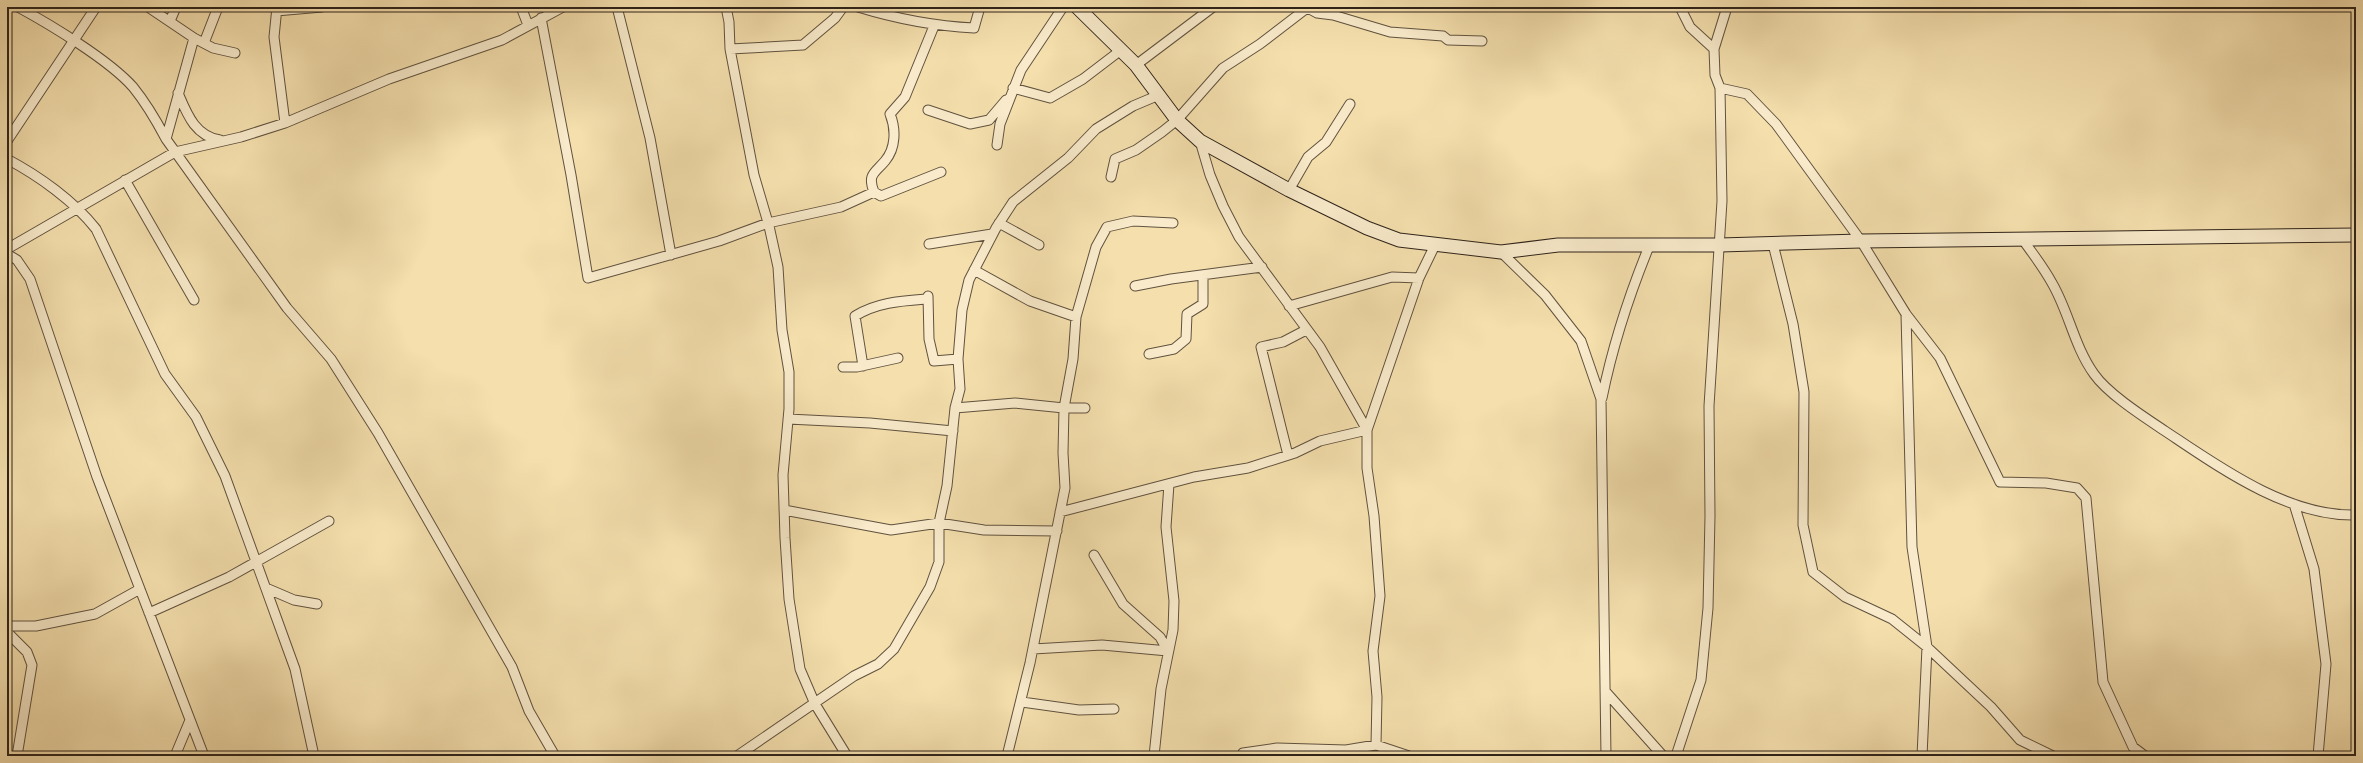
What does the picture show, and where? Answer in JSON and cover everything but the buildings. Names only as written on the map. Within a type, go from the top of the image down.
[{"type":"main road","points":[[1083,9],[1136,65],[1177,120],[1200,141],[1289,190],[1367,228],[1399,240],[1501,252],[1558,245],[1720,245],[1861,240],[2023,240],[2356,235]]},
{"type":"street","points":[[18,7],[74,42],[110,67],[132,86],[150,110],[175,152],[287,308],[331,359],[378,433],[512,667],[529,711],[555,756]]},
{"type":"street","points":[[7,141],[96,7]]},
{"type":"street","points":[[148,7],[194,38],[213,48],[235,53]]},
{"type":"street","points":[[170,21],[176,7]]},
{"type":"street","points":[[204,43],[218,7]]},
{"type":"street","points":[[285,123],[274,37],[277,9],[322,7]]},
{"type":"street","points":[[521,7],[528,25]]},
{"type":"street","points":[[7,249],[75,208],[175,152],[223,141],[285,123],[390,79],[502,40],[563,7]]},
{"type":"street","points":[[617,7],[654,154],[671,255]]},
{"type":"street","points":[[726,7],[729,22],[730,49],[754,175],[768,223],[778,268],[782,330],[789,372],[788,419],[783,476],[784,510],[789,599],[800,669],[815,704],[847,756]]},
{"type":"street","points":[[730,49],[804,45],[835,18],[843,7]]},
{"type":"street","points":[[858,7],[892,18],[934,26],[974,28],[980,7]]},
{"type":"street","points":[[997,145],[1000,124],[1011,92],[1021,70],[1036,44],[1063,7]]},
{"type":"street","points":[[1136,65],[1213,7]]},
{"type":"street","points":[[1111,177],[1115,159],[1136,150],[1177,120],[1223,68],[1260,44],[1306,7],[1317,13],[1333,15],[1390,32],[1443,36],[1448,40],[1482,41]]},
{"type":"street","points":[[1680,7],[1690,27],[1714,49]]},
{"type":"street","points":[[1676,756],[1701,680],[1708,608],[1710,516],[1709,406],[1722,201],[1720,88],[1716,75],[1714,49],[1727,7]]},
{"type":"street","points":[[541,18],[571,175],[588,278],[724,239],[768,223],[841,207],[874,192]]},
{"type":"street","points":[[934,26],[905,97],[890,114],[895,125],[894,143],[886,160],[875,169],[871,184],[874,192],[881,196],[941,172]]},
{"type":"street","points":[[166,139],[194,38]]},
{"type":"street","points":[[1011,92],[1050,98],[1083,79],[1121,50]]},
{"type":"street","points":[[1720,88],[1747,94],[1776,124],[1861,240],[1906,314],[1940,358],[2000,482],[2046,483],[2077,488],[2086,498],[2103,682],[2133,746],[2145,756]]},
{"type":"street","points":[[928,110],[970,124],[988,120],[1011,92]]},
{"type":"street","points":[[178,93],[187,114],[198,131],[209,138],[223,141]]},
{"type":"street","points":[[738,756],[854,676],[878,664],[894,649],[930,587],[939,562],[939,523],[947,486],[955,408],[960,389],[958,359],[962,310],[969,280],[992,234],[1013,202],[1068,158],[1096,129],[1133,106],[1159,95]]},
{"type":"street","points":[[1289,190],[1308,157],[1326,142],[1350,104]]},
{"type":"street","points":[[1200,141],[1210,175],[1223,206],[1239,237],[1262,266],[1288,306],[1320,347],[1367,430]]},
{"type":"street","points":[[7,159],[41,181],[85,215],[96,229],[165,374],[192,410],[205,433],[225,476],[295,669],[314,756]]},
{"type":"street","points":[[125,180],[194,300]]},
{"type":"street","points":[[1007,756],[1022,702],[1058,531],[1065,488],[1063,453],[1064,408],[1072,360],[1076,317],[1096,247],[1107,227],[1133,221],[1173,223]]},
{"type":"street","points":[[999,223],[1039,245]]},
{"type":"street","points":[[929,244],[992,234]]},
{"type":"street","points":[[2023,240],[2053,283],[2073,336],[2094,374],[2132,408],[2241,480],[2294,504],[2336,516],[2356,515]]},
{"type":"street","points":[[1606,756],[1601,399],[1611,352],[1631,290],[1650,244]]},
{"type":"street","points":[[1773,244],[1793,324],[1804,392],[1803,525],[1813,572],[1845,597],[1892,619],[1927,647],[1991,707],[2020,740],[2053,756]]},
{"type":"street","points":[[1376,745],[1377,697],[1373,651],[1380,596],[1374,516],[1367,468],[1367,430],[1419,278],[1434,245]]},
{"type":"street","points":[[1501,252],[1545,295],[1581,341],[1601,399]]},
{"type":"street","points":[[7,254],[17,260],[30,278],[97,477],[204,756]]},
{"type":"street","points":[[1134,286],[1262,266]]},
{"type":"street","points":[[974,270],[1030,301],[1076,317]]},
{"type":"street","points":[[1149,354],[1174,349],[1186,339],[1187,314],[1203,304],[1203,275]]},
{"type":"street","points":[[1288,306],[1392,277],[1419,278]]},
{"type":"street","points":[[863,366],[855,316],[866,309],[888,303],[928,297],[929,339],[934,361],[958,359]]},
{"type":"street","points":[[1906,314],[1912,547],[1927,647],[1922,756]]},
{"type":"street","points":[[1288,455],[1261,348],[1283,342],[1306,330]]},
{"type":"street","points":[[843,367],[863,366],[877,361],[898,358]]},
{"type":"street","points":[[955,408],[1015,404],[1085,408]]},
{"type":"street","points":[[788,419],[870,423],[953,431]]},
{"type":"street","points":[[1060,512],[1194,477],[1248,468],[1288,455],[1320,441],[1367,430]]},
{"type":"street","points":[[1154,756],[1161,689],[1173,630],[1174,601],[1166,527],[1169,484]]},
{"type":"street","points":[[2294,504],[2314,569],[2326,664],[2318,756]]},
{"type":"street","points":[[784,510],[891,530],[939,523],[984,530],[1058,531]]},
{"type":"street","points":[[149,613],[223,580],[329,521]]},
{"type":"street","points":[[1094,555],[1123,604],[1160,637],[1168,651]]},
{"type":"street","points":[[266,588],[294,600],[317,604]]},
{"type":"street","points":[[7,626],[36,626],[95,614],[140,589]]},
{"type":"street","points":[[7,632],[27,652],[32,665],[17,756]]},
{"type":"street","points":[[1033,649],[1102,644],[1168,651]]},
{"type":"street","points":[[1605,691],[1663,756]]},
{"type":"street","points":[[1022,702],[1079,710],[1114,709]]},
{"type":"street","points":[[175,756],[190,720]]},
{"type":"street","points":[[1242,756],[1243,753],[1277,748],[1346,750],[1376,745],[1409,756]]}]
